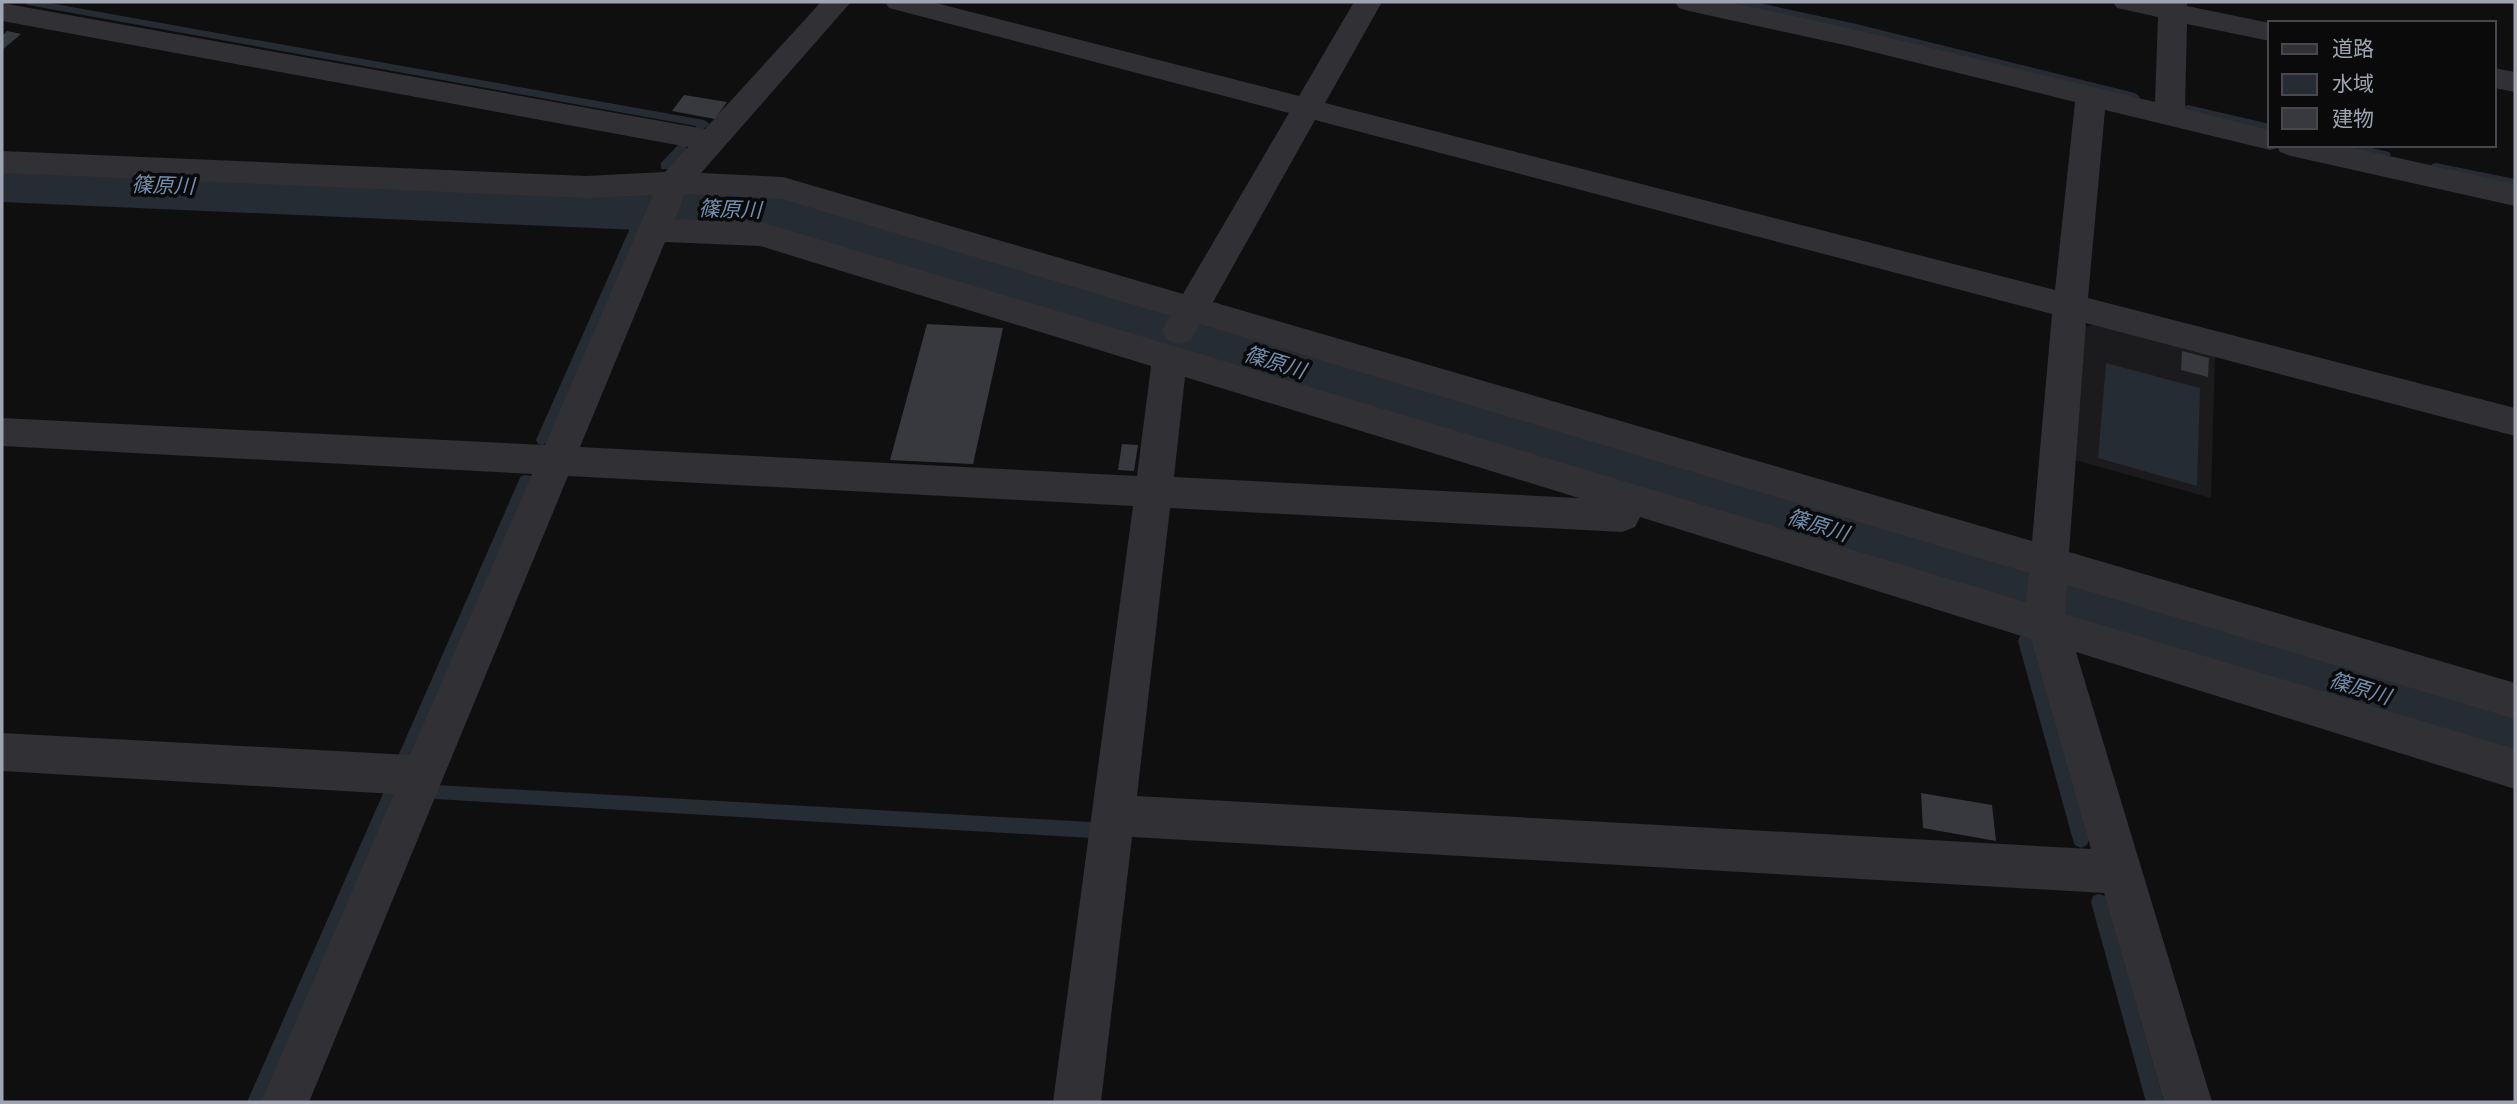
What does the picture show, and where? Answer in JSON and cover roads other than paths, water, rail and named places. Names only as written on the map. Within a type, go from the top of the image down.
[{"type":"street","points":[[285,1102],[664,207],[712,141],[837,2]]},
{"type":"street","points":[[899,2],[2515,422]]},
{"type":"street","points":[[1077,1102],[1168,355],[1189,313],[1368,2]]},
{"type":"street","points":[[1689,2],[1849,37],[2268,140]]},
{"type":"street","points":[[2127,2],[2173,7],[2268,31]]},
{"type":"street","points":[[2170,117],[2173,7]]},
{"type":"street","points":[[2,12],[712,141]]},
{"type":"street","points":[[2496,78],[2515,82]]},
{"type":"street","points":[[2091,98],[2070,307],[2046,622],[2188,1102]]},
{"type":"street","points":[[2300,147],[2515,195]]},
{"type":"street","points":[[2,162],[586,187],[761,234],[1168,355],[1628,498],[2046,622],[2515,769]]},
{"type":"street","points":[[664,207],[783,188],[1189,313],[2049,569],[2515,701]]},
{"type":"street","points":[[2,432],[1622,516],[1628,498]]},
{"type":"street","points":[[2,752],[424,776]]},
{"type":"street","points":[[1113,815],[2120,872]]},
{"type":"water","points":[[2106,363],[2200,388],[2197,486],[2098,458]]},
{"type":"waterway","points":[[28,2],[704,124],[701,127]]},
{"type":"waterway","points":[[1740,2],[1852,26],[2135,97]]},
{"type":"waterway","points":[[2188,109],[2268,128]]},
{"type":"waterway","points":[[2351,147],[2385,155]]},
{"type":"waterway","points":[[665,166],[682,148]]},
{"type":"waterway","points":[[2436,167],[2515,183]]},
{"type":"waterway","name":"篠原川","points":[[2,178],[775,211],[2515,735]]},
{"type":"waterway","points":[[543,440],[652,192]]},
{"type":"waterway","points":[[407,754],[526,480]]},
{"type":"waterway","points":[[2009,582],[2015,605]]},
{"type":"waterway","points":[[2025,641],[2081,840]]},
{"type":"waterway","points":[[256,1102],[394,785]]},
{"type":"waterway","points":[[436,792],[1091,830]]},
{"type":"waterway","points":[[2099,902],[2155,1102]]}]
